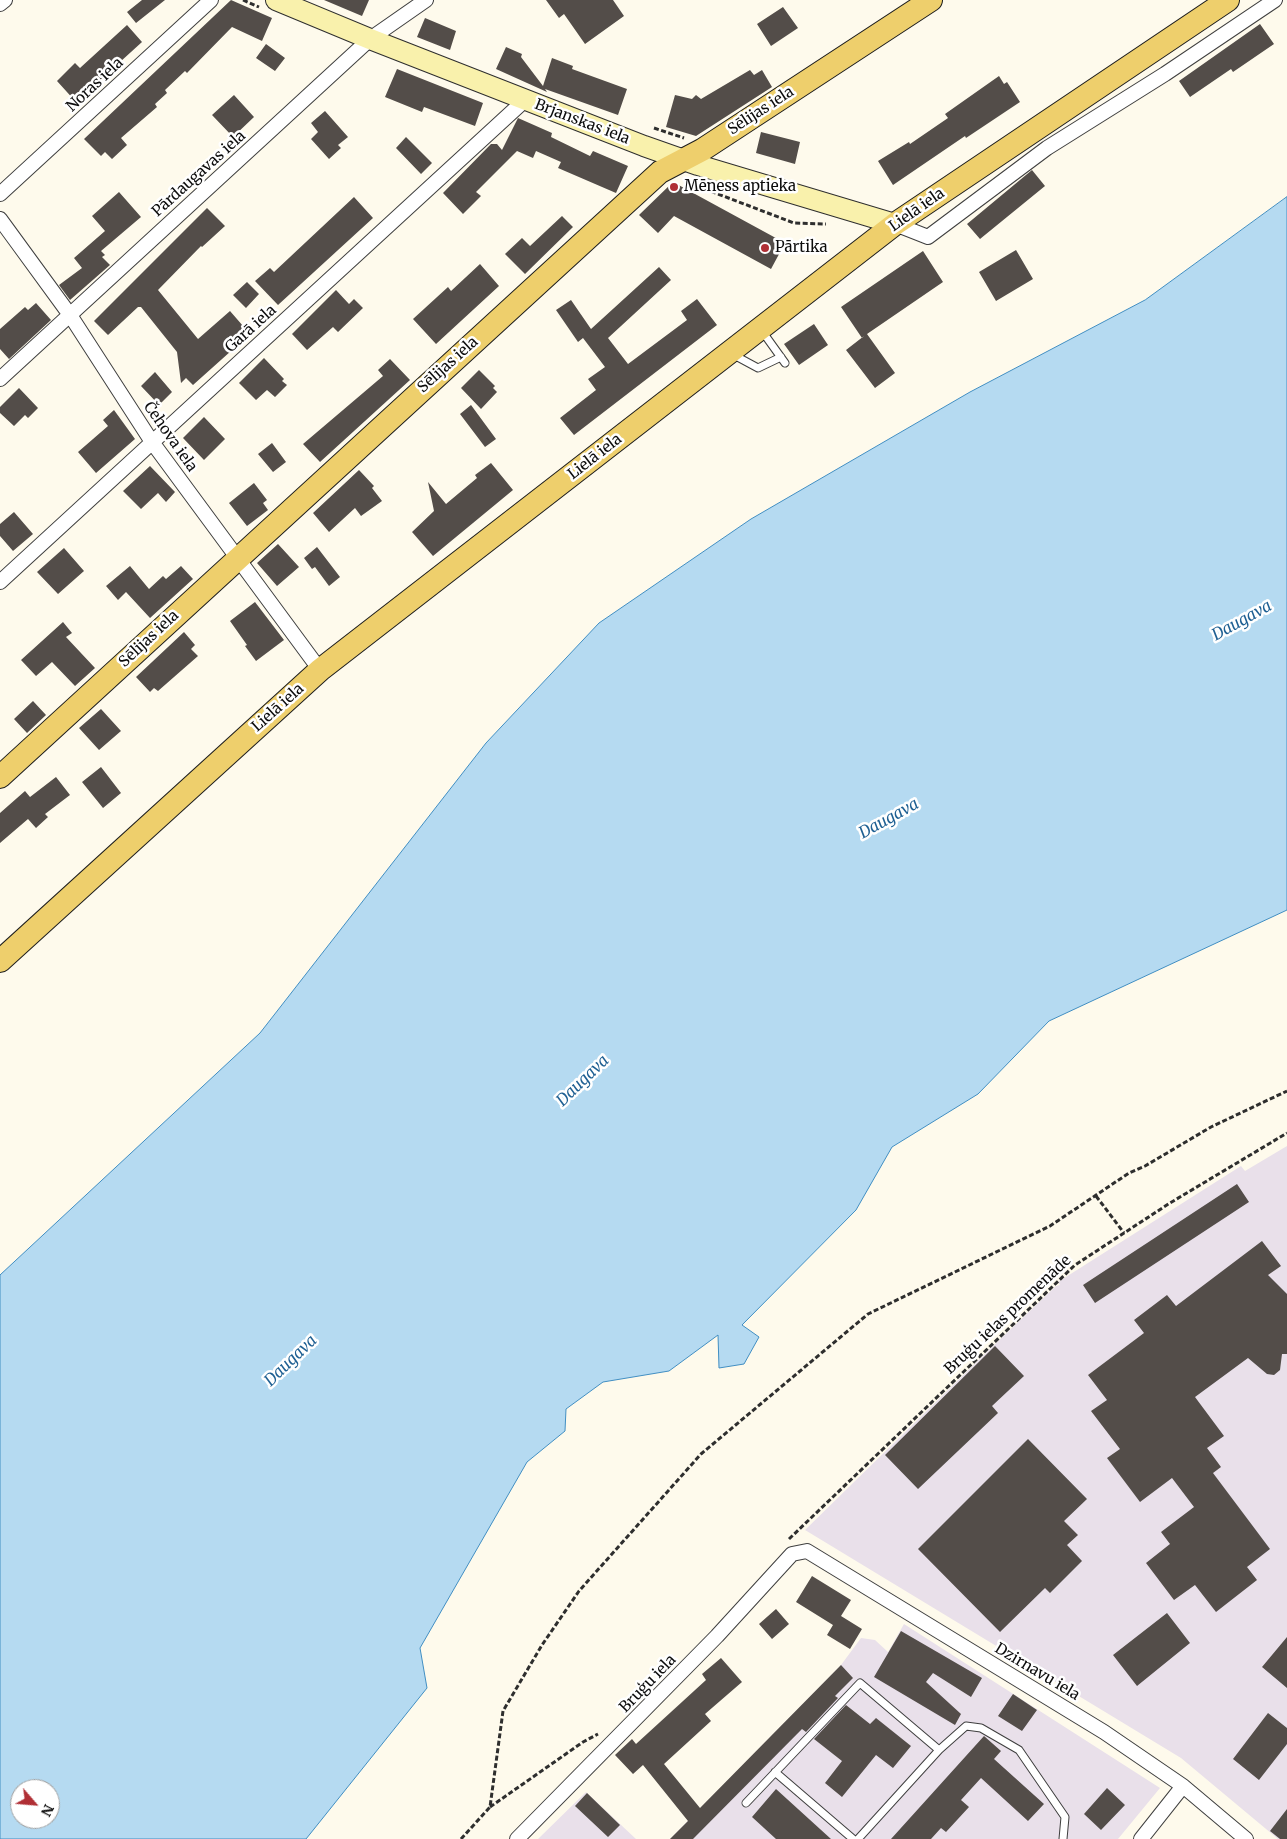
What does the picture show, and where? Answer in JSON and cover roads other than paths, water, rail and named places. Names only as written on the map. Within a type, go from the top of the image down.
[{"type":"main road","name":"Brjanskas iela","points":[[276,0],[525,100],[683,160],[895,224]]},
{"type":"main road","name":"Sēlijas iela","points":[[0,777],[660,172],[732,130],[931,0]]},
{"type":"main road","name":"Lielā iela","points":[[0,961],[320,670],[895,224],[1228,0]]},
{"type":"street","points":[[0,4],[5,0]]},
{"type":"street","name":"Noras iela","points":[[0,194],[211,0]]},
{"type":"street","name":"Pārdaugavas iela","points":[[0,380],[370,39],[426,0]]},
{"type":"street","points":[[895,224],[928,237],[1047,148],[1165,74],[1275,0]]},
{"type":"street","name":"Garā iela","points":[[0,582],[525,100]]},
{"type":"street","name":"Čehova iela","points":[[0,219],[70,315],[152,442],[320,670]]},
{"type":"street","name":"Dzirnavu iela","points":[[800,1552],[807,1551],[814,1555],[1104,1732],[1183,1786],[1246,1839]]},
{"type":"street","name":"Bruģu iela","points":[[517,1839],[717,1636],[792,1554],[800,1552]]},
{"type":"street","points":[[1140,1839],[1183,1786]]},
{"type":"lane","points":[[730,352],[758,368],[783,360],[760,329]]},
{"type":"lane","points":[[746,1803],[860,1683],[939,1750]]},
{"type":"lane","points":[[858,1839],[939,1750],[966,1726],[981,1728],[1019,1750],[1065,1817],[1064,1839]]},
{"type":"lane","points":[[775,1772],[853,1839]]},
{"type":"water","name":"Daugava","points":[[1287,197],[1287,910],[1049,1021],[978,1094],[892,1147],[856,1210],[742,1325],[759,1337],[744,1364],[719,1368],[718,1335],[669,1371],[603,1382],[566,1409],[565,1431],[527,1462],[420,1648],[427,1688],[306,1839],[0,1839],[0,1275],[260,1033],[486,743],[599,623],[751,519],[970,392],[1145,300]]},
{"type":"place","name":"Mēness aptieka","points":[[674,187]]},
{"type":"place","name":"Pārtika","points":[[765,248]]}]
